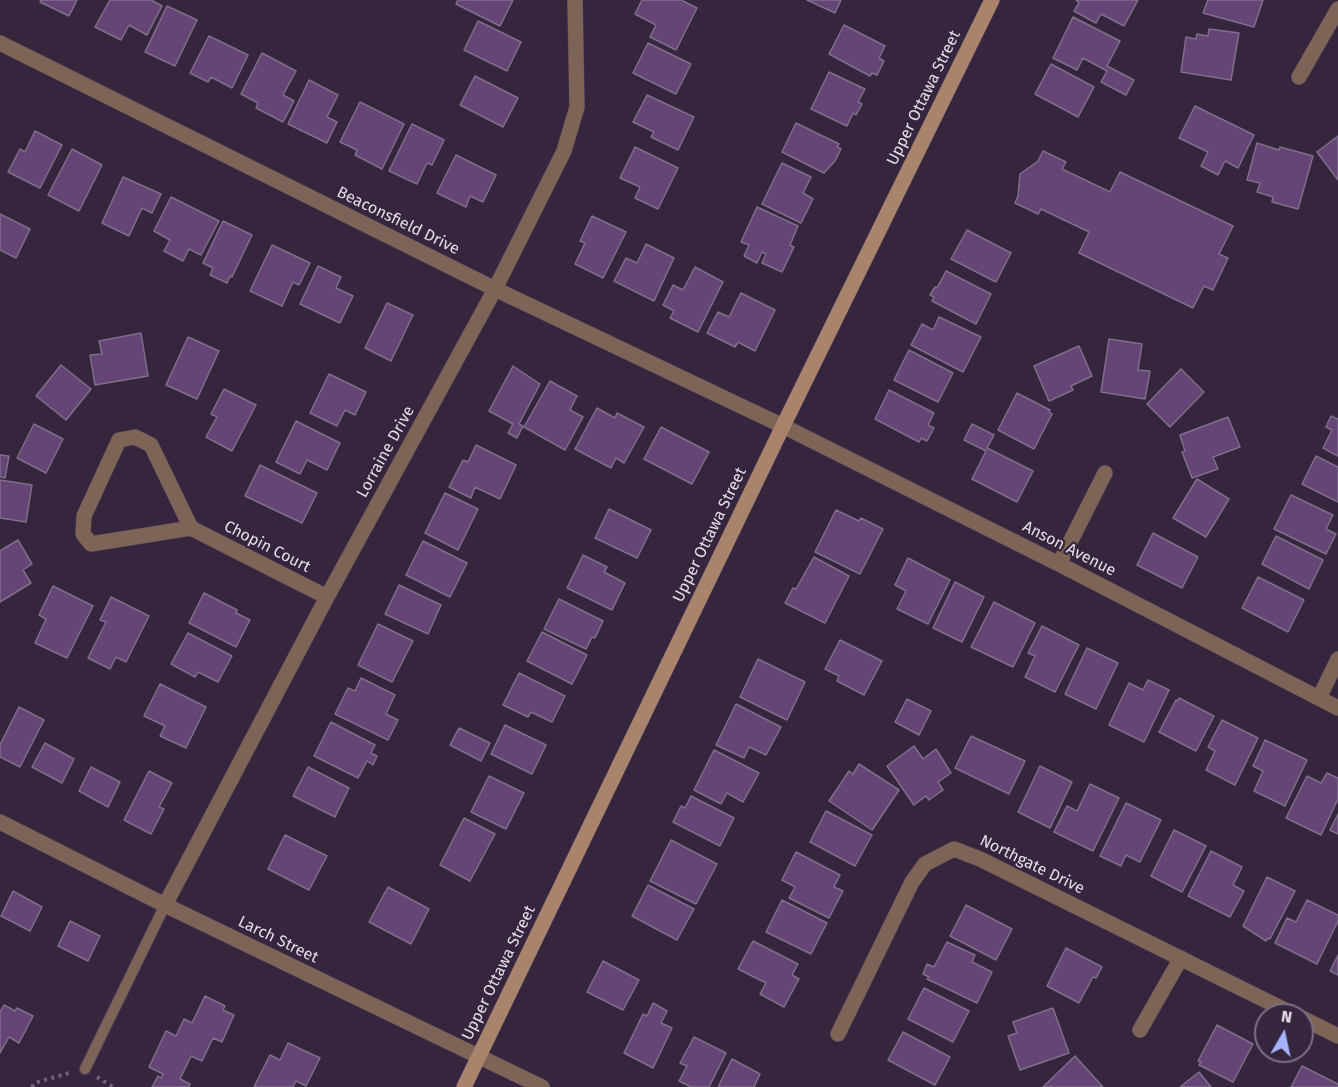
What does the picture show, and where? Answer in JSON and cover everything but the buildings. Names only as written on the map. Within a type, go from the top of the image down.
[{"type":"main road","name":"Upper Ottawa Street","points":[[464,1087],[783,426],[992,0]]},
{"type":"street","name":"Lorraine Drive","points":[[165,904],[327,597],[495,289],[564,151],[577,107],[575,0]]},
{"type":"street","points":[[1299,77],[1338,10]]},
{"type":"street","name":"Beaconsfield Drive","points":[[0,44],[495,289],[783,426]]},
{"type":"street","name":"Anson Avenue","points":[[783,426],[1059,564],[1338,708]]},
{"type":"street","points":[[135,437],[151,445],[191,528],[91,544],[83,534],[84,516],[119,440],[135,437]]},
{"type":"street","points":[[1059,564],[1106,473]]},
{"type":"street","name":"Chopin Court","points":[[191,528],[327,597]]},
{"type":"street","points":[[1319,698],[1338,659]]},
{"type":"street","name":"Larch Street","points":[[0,822],[478,1058],[542,1087]]},
{"type":"street","name":"Northgate Drive","points":[[838,1034],[912,882],[925,864],[954,849],[990,864],[1271,1003]]},
{"type":"street","points":[[1140,1030],[1181,958]]},
{"type":"street","points":[[1314,1024],[1338,1036]]},
{"type":"lane","points":[[85,1069],[165,904]]},
{"type":"path","points":[[32,1087],[34,1083],[85,1069]]}]
